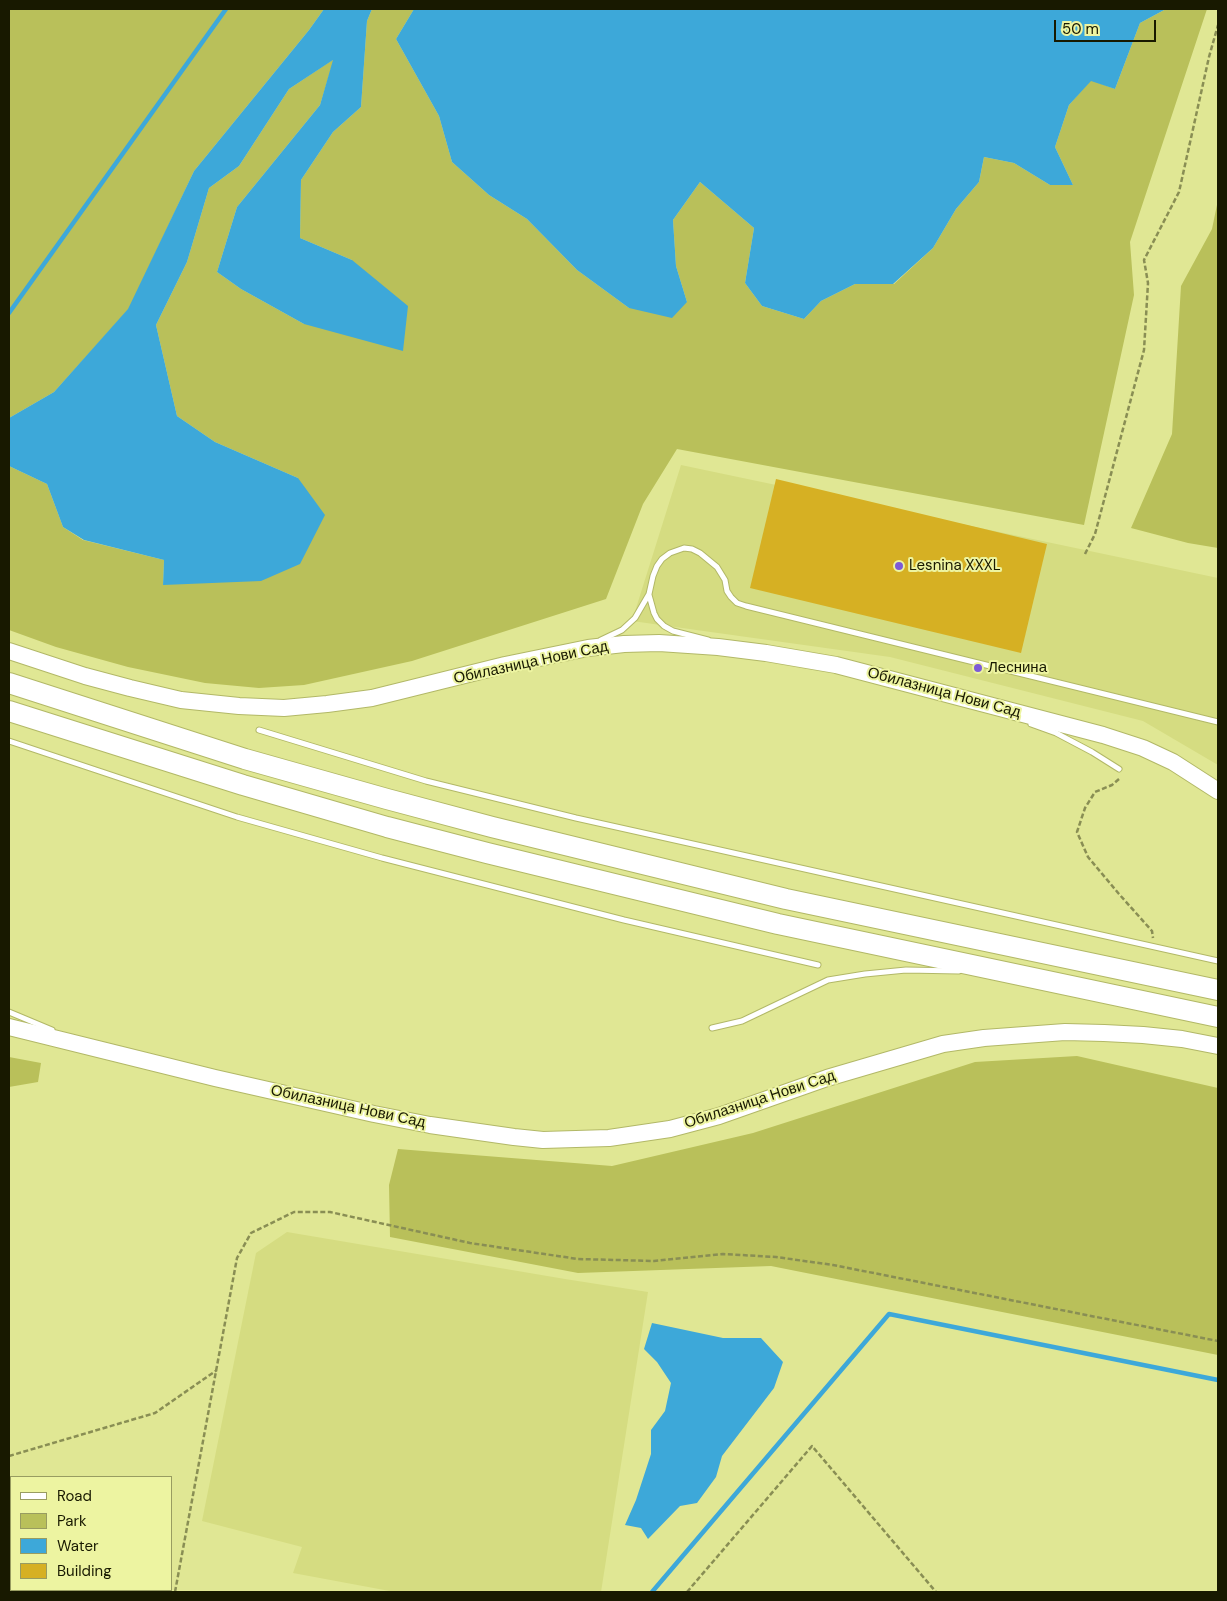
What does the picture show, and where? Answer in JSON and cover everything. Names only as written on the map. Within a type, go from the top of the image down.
[{"type":"highway","points":[[9,683],[245,759],[492,827],[786,899],[1218,990]]},
{"type":"highway","points":[[9,711],[243,785],[387,827],[769,922],[1218,1017]]},
{"type":"main road","name":"Обилазница Нови Сад","points":[[9,651],[85,676],[181,700],[284,708],[372,698],[504,665],[588,648],[659,643],[718,647],[836,665],[1103,735],[1143,748],[1173,762],[1218,791]]},
{"type":"main road","name":"Обилазница Нови Сад","points":[[9,1027],[215,1078],[430,1125],[514,1137],[552,1140],[609,1138],[670,1129],[720,1116],[827,1078],[943,1044],[984,1038],[1065,1032],[1104,1033],[1182,1039],[1218,1046]]},
{"type":"lane","points":[[588,648],[595,642],[629,625],[649,594],[656,566],[676,549],[684,548],[692,549],[717,566],[725,580],[726,591],[737,603],[746,606],[1218,722]]},
{"type":"lane","points":[[649,594],[654,613],[664,626],[673,631],[709,640],[718,647]]},
{"type":"lane","points":[[945,694],[1020,720]]},
{"type":"lane","points":[[1029,723],[1056,733],[1119,769]]},
{"type":"lane","points":[[259,730],[426,781],[576,818],[1218,961]]},
{"type":"lane","points":[[9,741],[237,818],[624,920],[818,965]]},
{"type":"lane","points":[[712,1028],[742,1020],[828,980],[906,970],[966,972]]},
{"type":"lane","points":[[976,972],[1006,972]]},
{"type":"lane","points":[[9,1012],[98,1049]]},
{"type":"path","points":[[1085,554],[1095,534],[1144,350],[1148,283],[1144,260],[1179,192],[1209,57],[1218,26]]},
{"type":"path","points":[[1119,769],[1122,776],[1112,786],[1095,792],[1084,808],[1078,832],[1088,857],[1118,894],[1152,931],[1155,948]]},
{"type":"path","points":[[175,1592],[237,1258],[251,1233],[294,1212],[330,1212],[470,1243],[578,1259],[654,1261],[723,1254],[776,1257],[834,1264],[1218,1341]]},
{"type":"path","points":[[9,1456],[155,1413],[217,1370]]},
{"type":"path","points":[[687,1592],[812,1446],[936,1592]]},
{"type":"shaded area","points":[[681,465],[1218,578],[1218,765],[1143,721],[890,657],[632,621]]},
{"type":"shaded area","points":[[287,1232],[648,1292],[601,1592],[395,1592],[293,1573],[302,1547],[202,1521],[256,1253]]},
{"type":"green space","points":[[9,9],[324,9],[194,171],[129,309],[54,392],[9,418]]},
{"type":"green space","points":[[372,9],[414,9],[396,39],[439,116],[452,162],[489,195],[527,219],[577,270],[629,308],[687,302],[676,266],[673,220],[700,182],[754,228],[745,283],[762,306],[804,319],[821,301],[855,284],[894,284],[933,248],[956,209],[979,182],[984,157],[1014,163],[1050,185],[1073,185],[1055,147],[1069,105],[1091,80],[1115,89],[1140,23],[1166,9],[1207,9],[1130,242],[1134,295],[1084,525],[677,449],[643,504],[606,599],[412,661],[304,685],[259,688],[205,683],[128,667],[56,647],[9,630],[9,466],[47,484],[63,527],[83,540],[164,560],[163,585],[298,478],[215,442],[177,416],[156,325],[187,262],[209,188],[239,166],[289,89],[334,59],[320,105],[237,207],[217,272],[241,289],[304,324],[352,260],[300,238],[301,180],[333,132],[361,107],[367,21]]},
{"type":"green space","points":[[1218,200],[1218,548],[1188,543],[1131,528],[1172,434],[1181,286],[1212,229]]},
{"type":"green space","points":[[1077,1056],[1218,1088],[1218,1355],[771,1266],[578,1273],[390,1237],[389,1185],[398,1149],[612,1166],[753,1133],[975,1062]]},
{"type":"green space","points":[[9,1057],[41,1063],[38,1082],[9,1087]]},
{"type":"water","points":[[324,9],[372,9],[367,21],[361,107],[333,132],[301,180],[300,238],[352,260],[408,306],[403,351],[304,324],[241,289],[217,272],[237,207],[320,105],[333,60],[289,89],[239,166],[209,188],[187,262],[156,325],[177,416],[215,442],[298,478],[325,515],[300,564],[261,581],[163,585],[164,560],[84,540],[63,527],[47,484],[9,466],[9,418],[54,392],[128,309],[194,171]]},
{"type":"water","points":[[414,9],[1166,9],[1140,23],[1115,89],[1091,81],[1069,105],[1055,147],[1073,185],[1050,185],[1014,163],[984,157],[979,182],[956,209],[933,248],[893,284],[855,284],[821,301],[804,319],[762,306],[745,283],[754,228],[700,182],[673,220],[676,266],[687,302],[672,318],[629,308],[577,270],[527,219],[489,195],[452,162],[439,116],[396,39]]},
{"type":"water","points":[[652,1323],[723,1338],[761,1338],[783,1362],[774,1388],[722,1456],[716,1477],[697,1503],[680,1506],[648,1539],[641,1528],[625,1525],[636,1500],[651,1454],[651,1430],[665,1411],[671,1383],[657,1362],[644,1349]]},
{"type":"building","name":"Lesnina XXXL","points":[[776,479],[1047,544],[1021,653],[750,588]]},
{"type":"waterway","points":[[9,313],[226,9]]},
{"type":"waterway","points":[[652,1592],[889,1314],[1218,1380]]},
{"type":"place","name":"Lesnina XXXL","points":[[899,566]]},
{"type":"place","name":"Леснина","points":[[978,668]]}]
